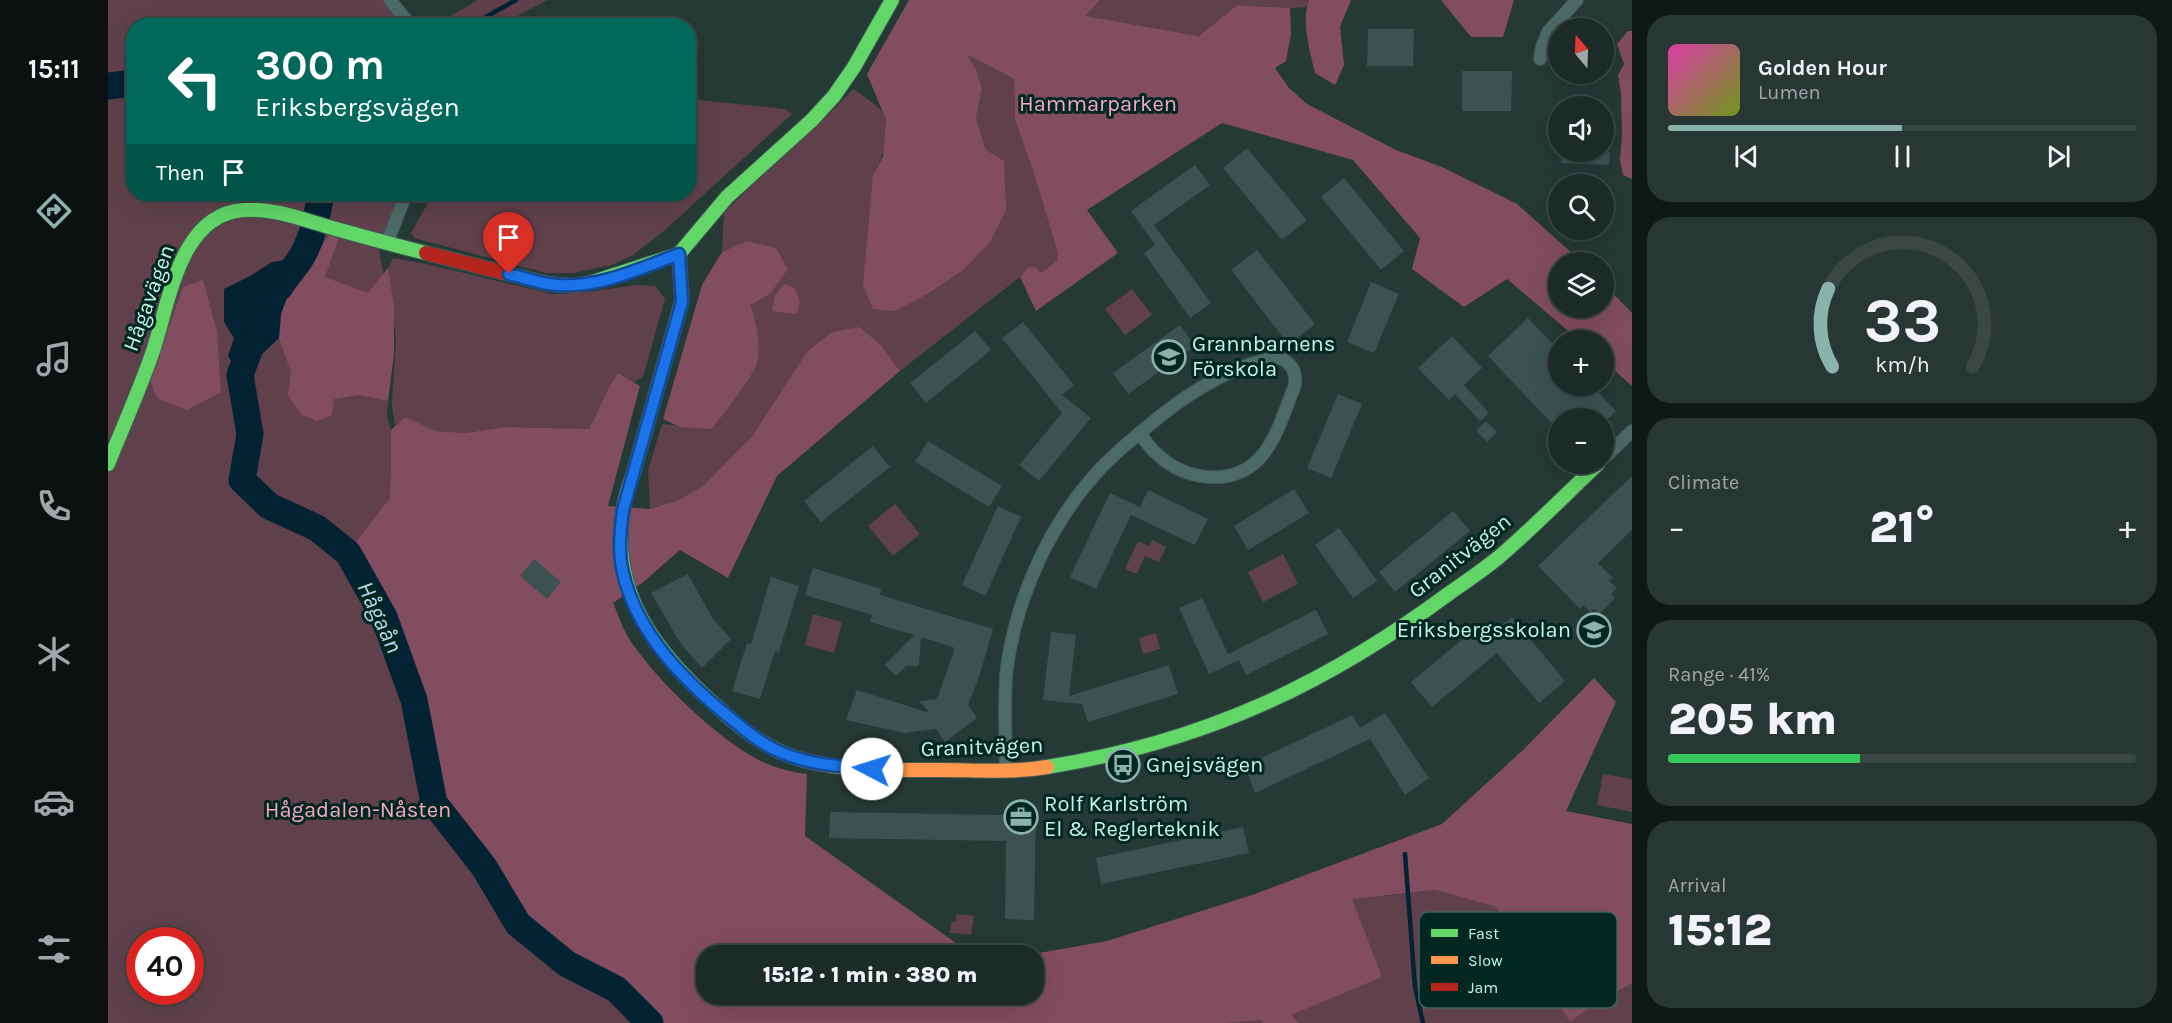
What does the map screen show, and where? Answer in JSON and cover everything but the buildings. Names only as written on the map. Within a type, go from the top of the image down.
[{"type":"street","points":[[390,0],[405,18]]},
{"type":"street","points":[[679,254],[727,197],[812,120],[834,96],[854,67],[892,0]]},
{"type":"street","points":[[1540,59],[1548,32],[1577,0]]},
{"type":"street","points":[[387,243],[403,201]]},
{"type":"street","name":"Hågavägen","points":[[108,464],[153,351],[175,274],[185,249],[201,230],[218,218],[236,210],[256,208],[300,218],[387,243],[549,284],[576,286],[603,280],[679,254]]},
{"type":"street","name":"Granitvägen","points":[[679,254],[682,302],[623,510],[619,536],[622,571],[628,592],[643,625],[689,682],[750,734],[778,751],[807,761],[835,766],[890,770],[1006,772],[1077,762],[1186,734],[1222,722],[1304,687],[1371,649],[1497,558],[1587,474]]},
{"type":"street","points":[[1006,772],[1007,668],[1016,624],[1023,598],[1056,531],[1080,493],[1101,468],[1139,433],[1178,403],[1220,377],[1271,359],[1281,358],[1293,368],[1295,385],[1268,446],[1258,459],[1245,469],[1217,478],[1200,477],[1180,469],[1158,455],[1139,433]]},
{"type":"street","points":[[1614,448],[1632,431]]},
{"type":"green space","name":"Hågadalen-Nåsten","points":[[108,0],[390,0],[405,18],[126,18],[126,201],[403,201],[379,250],[392,322],[385,400],[388,401],[387,416],[391,430],[390,482],[699,945],[696,945],[696,1005],[1044,1005],[1044,991],[1183,944],[1362,862],[1384,896],[1435,890],[1496,907],[1499,912],[1419,912],[1419,1008],[1561,1008],[1570,1022],[1589,1008],[1617,1008],[1617,991],[1632,984],[1632,1023],[108,1023]]},
{"type":"green space","points":[[478,0],[548,0],[513,18],[447,18]]},
{"type":"green space","name":"Hammarparken","points":[[909,0],[1100,0],[1085,16],[1199,36],[1237,5],[1290,8],[1291,34],[1286,61],[1275,68],[1289,88],[1307,104],[1396,150],[1442,167],[1517,204],[1548,232],[1548,240],[1557,240],[1571,252],[1548,252],[1548,314],[1507,279],[1464,307],[1412,269],[1420,238],[1353,160],[1222,123],[1087,210],[1118,253],[1036,311],[1020,277],[1028,267],[1035,267],[1041,273],[1058,260],[1034,174],[1015,120],[1014,79],[967,55],[976,70],[982,88],[976,118],[986,150],[1004,161],[1006,210],[990,242],[963,270],[929,293],[895,311],[873,309],[863,285],[873,176],[883,156],[886,120],[867,74]]},
{"type":"green space","points":[[1100,0],[1309,0],[1306,7],[1237,5],[1199,36],[1084,16]]},
{"type":"green space","points":[[1309,0],[1351,0],[1340,27],[1344,65],[1335,85],[1315,73],[1306,27]]},
{"type":"green space","points":[[1441,0],[1514,0],[1503,37],[1471,37]]},
{"type":"green space","points":[[1628,31],[1632,31],[1632,179],[1623,175],[1620,160],[1622,135],[1618,75],[1624,64],[1617,44]]},
{"type":"green space","points":[[965,54],[1014,79],[1015,120],[1034,174],[1058,260],[1040,274],[1028,267],[1020,277],[900,371],[881,345],[767,415],[753,435],[704,485],[679,500],[650,509],[648,471],[662,424],[712,429],[745,385],[758,360],[758,339],[751,304],[771,293],[788,269],[776,248],[747,241],[722,252],[724,213],[853,89],[876,105],[885,119],[885,144],[873,176],[986,150],[976,118],[982,88],[976,70]]},
{"type":"green space","points":[[696,100],[785,109],[792,114],[665,230],[633,255],[612,265],[574,273],[546,273],[414,238],[411,233],[429,201],[696,201]]},
{"type":"green space","points":[[330,234],[339,237],[325,277],[368,293],[388,268],[394,306],[394,354],[388,401],[359,395],[334,399],[332,415],[317,421],[302,415],[288,395],[291,372],[279,338],[281,314],[290,291]]},
{"type":"green space","points":[[747,241],[776,248],[788,269],[771,293],[751,305],[758,339],[759,353],[756,366],[738,395],[712,429],[680,427],[663,419],[702,285],[722,252]]},
{"type":"green space","points":[[393,258],[552,294],[575,294],[635,285],[655,286],[665,299],[643,377],[634,382],[618,373],[589,429],[507,427],[465,433],[436,431],[405,417],[395,426],[392,405],[396,339],[388,268]]},
{"type":"green space","points":[[203,280],[217,332],[221,392],[187,410],[158,399],[150,381],[183,287]]},
{"type":"green space","points":[[785,284],[795,289],[800,302],[796,314],[772,311],[775,295]]},
{"type":"green space","points":[[1132,289],[1152,315],[1125,335],[1105,309]]},
{"type":"green space","name":"Hammarparken","points":[[1614,294],[1632,313],[1632,386],[1614,370],[1614,330],[1567,330],[1553,318],[1614,318]]},
{"type":"green space","points":[[859,327],[881,345],[900,371],[777,476],[728,578],[680,550],[642,583],[613,603],[626,633],[639,653],[671,689],[708,724],[763,762],[784,770],[807,774],[805,836],[959,945],[696,945],[696,1005],[1044,1005],[1044,952],[1107,941],[1252,895],[1442,824],[1523,750],[1594,678],[1616,702],[1566,811],[1632,824],[1632,984],[1617,991],[1617,912],[1499,912],[1496,907],[1435,890],[1352,899],[1382,977],[1291,1015],[1299,1023],[1262,1023],[1262,1020],[1223,1023],[650,1023],[616,989],[567,964],[518,924],[484,867],[434,803],[414,700],[384,617],[348,553],[390,498],[391,430],[405,417],[436,431],[465,433],[507,427],[589,429],[618,373],[640,386],[608,506],[650,509],[679,500],[704,485],[753,435],[807,352],[832,332]]},
{"type":"green space","points":[[895,504],[920,534],[893,556],[868,526]]},
{"type":"green space","points":[[1152,540],[1166,547],[1159,562],[1145,556],[1137,574],[1125,569],[1138,541],[1149,546]]},
{"type":"green space","points":[[1283,554],[1298,584],[1263,602],[1248,572]]},
{"type":"green space","points":[[813,614],[842,622],[834,653],[805,645]]},
{"type":"green space","points":[[1156,633],[1160,649],[1143,654],[1139,638]]},
{"type":"green space","points":[[1603,774],[1632,779],[1632,812],[1597,805]]},
{"type":"green space","points":[[957,914],[974,916],[971,935],[950,933],[951,922],[955,922]]},
{"type":"green space","points":[[1561,1008],[1589,1008],[1570,1022]]},
{"type":"water","points":[[301,258],[281,314],[279,338],[240,375],[228,356],[234,338],[224,322],[224,289],[272,262]]},
{"type":"waterway","points":[[484,18],[516,0]]},
{"type":"waterway","name":"Hågaån","points":[[108,86],[126,84]]},
{"type":"waterway","name":"Hågaån","points":[[280,287],[306,249],[319,201]]},
{"type":"waterway","name":"Hågaån","points":[[253,340],[240,375],[250,434],[242,480],[269,506],[317,528],[348,553],[384,617],[414,700],[434,803],[484,867],[518,924],[567,964],[616,989],[650,1023]]},
{"type":"waterway","points":[[1405,854],[1415,987],[1419,1005]]},
{"type":"waterway","points":[[1420,1008],[1423,1023]]},
{"type":"traffic: fast","points":[[593,282],[679,254],[727,197],[812,120],[834,96],[854,67],[892,0]]},
{"type":"traffic: fast","points":[[108,464],[152,354],[171,288],[180,266],[190,245],[204,227],[222,215],[244,210],[277,212],[426,253]]},
{"type":"traffic: fast","points":[[634,471],[624,506],[621,541],[624,569],[631,595],[642,619],[673,664],[724,713],[766,745],[803,760]]},
{"type":"traffic: fast","points":[[1047,767],[1158,742],[1210,725],[1308,682],[1404,625],[1487,566],[1524,535],[1588,474]]},
{"type":"traffic: slow","points":[[634,471],[682,301],[679,254]]},
{"type":"traffic: slow","points":[[803,760],[837,767],[889,770],[1007,771],[1047,767]]},
{"type":"traffic: jam","points":[[426,253],[549,284],[576,286],[593,282]]},
{"type":"place","name":"Grannbarnens Förskola","points":[[1169,357]]},
{"type":"place","name":"Eriksbergsskolan","points":[[1594,630]]},
{"type":"place","name":"Gnejsvägen","points":[[1123,765]]},
{"type":"place","name":"Rolf Karlström El & Reglerteknik","points":[[1021,817]]},
{"type":"route","points":[[509,274],[549,284],[576,286],[632,272],[679,254],[682,302],[634,466],[619,536],[622,571],[628,592],[643,625],[665,655],[689,682],[750,734],[778,751],[807,761],[872,769]]}]
